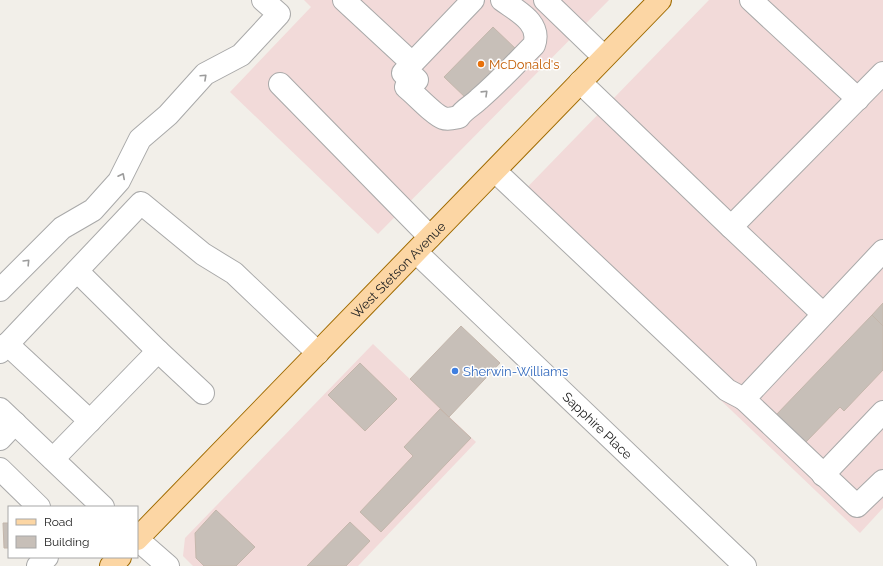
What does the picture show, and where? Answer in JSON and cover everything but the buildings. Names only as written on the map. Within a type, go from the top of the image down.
[{"type":"main road","name":"West Stetson Avenue","points":[[138,538],[660,0]]},
{"type":"main road","points":[[112,566],[119,558]]},
{"type":"street","points":[[0,290],[62,228],[93,210],[119,181],[140,139],[168,115],[206,74],[241,55],[278,14],[263,0]]},
{"type":"street","points":[[344,0],[408,72]]},
{"type":"street","points":[[473,0],[408,72],[406,87],[442,118],[448,119],[459,117],[463,111],[484,95],[534,45],[536,33],[531,22],[502,0]]},
{"type":"street","points":[[545,0],[604,57]]},
{"type":"street","points":[[752,0],[858,99]]},
{"type":"street","points":[[731,227],[883,74]]},
{"type":"street","points":[[580,82],[823,314]]},
{"type":"street","name":"Sapphire Place","points":[[280,84],[423,244],[745,566]]},
{"type":"street","points":[[495,170],[727,390],[744,399],[857,506],[883,481]]},
{"type":"street","points":[[90,421],[4,348],[141,203],[203,254],[234,273],[318,353]]},
{"type":"street","points":[[744,399],[883,251]]},
{"type":"street","points":[[77,271],[203,393]]},
{"type":"street","points":[[53,459],[158,351]]},
{"type":"street","points":[[823,475],[883,412]]},
{"type":"street","points":[[0,439],[8,416],[102,506]]},
{"type":"street","points":[[0,469],[38,506]]},
{"type":"street","points":[[138,540],[168,566]]},
{"type":"street","points":[[38,566],[46,558]]},
{"type":"shaded area","points":[[304,0],[609,0],[378,234],[230,92],[311,7]]},
{"type":"shaded area","points":[[709,0],[883,0],[883,508],[860,533],[513,202]]},
{"type":"shaded area","points":[[373,344],[476,442],[358,566],[193,566],[183,556],[185,538]]},
{"type":"place","name":"McDonald's","points":[[481,64]]},
{"type":"place","name":"Sherwin-Williams","points":[[455,371]]}]
